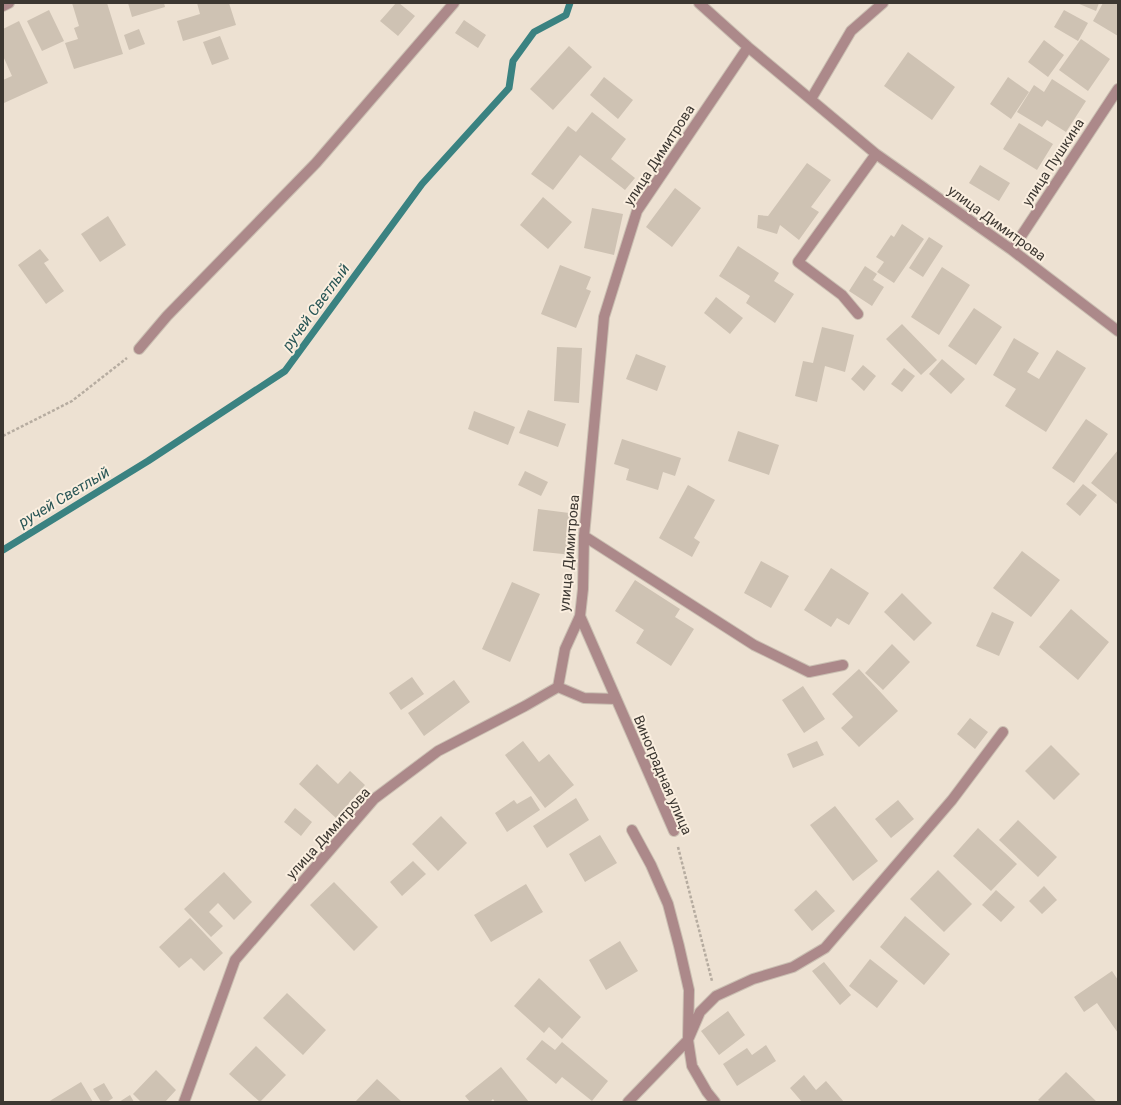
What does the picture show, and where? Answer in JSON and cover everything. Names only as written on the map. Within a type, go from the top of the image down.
[{"type":"street","points":[[3,6],[9,3]]},
{"type":"street","points":[[139,349],[167,316],[316,163],[454,3]]},
{"type":"street","name":"улица Димитрова","points":[[699,3],[748,47],[876,154],[1012,250],[1118,331]]},
{"type":"street","points":[[811,99],[851,31],[883,3]]},
{"type":"street","name":"улица Димитрова","points":[[184,1102],[235,960],[374,799],[438,751],[525,706],[558,686],[565,649],[580,616],[583,588],[584,536],[604,317],[637,211],[748,47]]},
{"type":"street","name":"улица Пушкина","points":[[1012,250],[1118,89]]},
{"type":"street","points":[[858,314],[842,295],[798,262],[876,154]]},
{"type":"street","points":[[584,536],[754,645],[809,672],[843,665]]},
{"type":"street","name":"Виноградная улица","points":[[580,616],[674,831]]},
{"type":"street","points":[[558,686],[584,698],[616,699]]},
{"type":"street","points":[[628,1102],[688,1040],[700,1012],[716,996],[753,979],[793,967],[825,948],[952,800],[1003,732]]},
{"type":"street","points":[[632,830],[651,864],[668,904],[689,990],[688,1040],[692,1066],[707,1092],[715,1102]]},
{"type":"path","points":[[3,436],[72,401],[139,349]]},
{"type":"path","name":"Виноградная улица","points":[[674,831],[716,996]]},
{"type":"building","points":[[72,3],[107,3],[123,54],[74,69],[65,43],[78,39],[74,28],[79,26]]},
{"type":"building","points":[[128,3],[164,3],[165,7],[132,17]]},
{"type":"building","points":[[197,3],[229,3],[236,25],[183,41],[177,21],[200,14]]},
{"type":"building","points":[[396,3],[399,3],[415,16],[398,36],[380,21]]},
{"type":"building","points":[[1077,3],[1099,3],[1096,11]]},
{"type":"building","points":[[1103,3],[1118,3],[1118,36],[1093,21]]},
{"type":"building","points":[[49,10],[64,41],[42,51],[27,21]]},
{"type":"building","points":[[1064,10],[1088,23],[1078,41],[1054,27]]},
{"type":"building","points":[[464,20],[486,35],[478,48],[455,33]]},
{"type":"building","points":[[19,21],[48,83],[4,103],[3,80],[12,76],[3,56],[3,29]]},
{"type":"building","points":[[139,29],[145,44],[129,50],[124,35]]},
{"type":"building","points":[[220,36],[229,59],[212,65],[203,42]]},
{"type":"building","points":[[1081,39],[1110,59],[1088,91],[1059,70]]},
{"type":"building","points":[[1044,40],[1064,55],[1048,77],[1028,62]]},
{"type":"building","points":[[569,46],[592,67],[553,110],[530,89]]},
{"type":"building","points":[[908,52],[955,87],[932,120],[884,86]]},
{"type":"building","points":[[604,77],[633,100],[618,119],[590,95]]},
{"type":"building","points":[[1008,77],[1029,92],[1011,119],[990,104]]},
{"type":"building","points":[[1052,79],[1086,101],[1066,132],[1047,120],[1042,127],[1017,112],[1034,85],[1044,92]]},
{"type":"building","points":[[592,112],[626,139],[611,159],[635,178],[625,190],[580,155],[553,190],[531,174],[568,126],[576,132]]},
{"type":"building","points":[[1019,123],[1053,144],[1037,170],[1003,149]]},
{"type":"building","points":[[807,163],[831,180],[811,207],[819,212],[799,240],[780,225],[777,234],[757,228],[758,215],[768,216]]},
{"type":"building","points":[[980,165],[1010,183],[999,201],[969,183]]},
{"type":"building","points":[[675,188],[701,208],[672,247],[646,227]]},
{"type":"building","points":[[543,197],[572,222],[548,249],[520,225]]},
{"type":"building","points":[[592,208],[623,214],[614,255],[584,248]]},
{"type":"building","points":[[108,216],[126,245],[100,262],[81,234]]},
{"type":"building","points":[[902,224],[924,239],[894,283],[877,272],[884,262],[876,257],[891,235],[894,237]]},
{"type":"building","points":[[929,237],[943,246],[923,277],[909,268]]},
{"type":"building","points":[[738,246],[779,273],[774,281],[794,294],[775,323],[746,303],[750,296],[719,276]]},
{"type":"building","points":[[40,249],[49,260],[44,263],[64,291],[46,304],[18,265]]},
{"type":"building","points":[[560,265],[591,277],[586,289],[591,291],[576,328],[541,314]]},
{"type":"building","points":[[865,266],[877,274],[873,280],[884,287],[872,306],[849,291]]},
{"type":"building","points":[[942,267],[970,285],[939,335],[911,317]]},
{"type":"building","points":[[716,297],[743,318],[730,334],[704,313]]},
{"type":"building","points":[[974,308],[1002,327],[976,365],[948,346]]},
{"type":"building","points":[[902,324],[937,360],[921,375],[886,339]]},
{"type":"building","points":[[822,327],[854,335],[845,372],[825,366],[817,402],[795,396],[803,361],[813,363]]},
{"type":"building","points":[[1014,338],[1039,353],[1027,372],[1039,379],[1057,350],[1086,368],[1046,432],[1005,406],[1016,389],[993,375]]},
{"type":"building","points":[[557,347],[582,348],[579,403],[554,401]]},
{"type":"building","points":[[636,354],[666,366],[657,391],[626,379]]},
{"type":"building","points":[[942,359],[965,379],[951,394],[929,374]]},
{"type":"building","points":[[863,365],[876,376],[864,391],[851,379]]},
{"type":"building","points":[[904,368],[915,376],[902,392],[891,384]]},
{"type":"building","points":[[528,410],[566,424],[558,447],[519,433]]},
{"type":"building","points":[[474,411],[515,427],[508,445],[468,429]]},
{"type":"building","points":[[1086,419],[1108,434],[1074,483],[1052,468]]},
{"type":"building","points":[[738,431],[779,445],[769,475],[728,461]]},
{"type":"building","points":[[622,439],[681,458],[675,476],[663,472],[658,490],[626,480],[629,469],[614,464]]},
{"type":"building","points":[[1118,450],[1118,503],[1117,504],[1091,483]]},
{"type":"building","points":[[525,471],[548,482],[541,496],[518,485]]},
{"type":"building","points":[[1083,484],[1097,495],[1080,516],[1066,504]]},
{"type":"building","points":[[688,485],[715,500],[694,538],[700,542],[692,557],[659,538]]},
{"type":"building","points":[[538,509],[577,514],[573,555],[533,551]]},
{"type":"building","points":[[1022,551],[1060,580],[1031,617],[993,588]]},
{"type":"building","points":[[761,561],[789,576],[771,608],[744,593]]},
{"type":"building","points":[[831,568],[869,593],[849,625],[837,618],[831,627],[804,610]]},
{"type":"building","points":[[635,580],[680,609],[675,617],[694,629],[671,666],[636,643],[644,630],[615,611]]},
{"type":"building","points":[[512,582],[540,594],[510,662],[482,649]]},
{"type":"building","points":[[902,593],[932,623],[914,641],[884,612]]},
{"type":"building","points":[[1071,609],[1109,642],[1078,680],[1039,647]]},
{"type":"building","points":[[992,612],[1014,622],[999,656],[976,646]]},
{"type":"building","points":[[892,644],[910,662],[883,690],[865,673]]},
{"type":"building","points":[[859,669],[898,711],[859,747],[841,728],[853,717],[832,694]]},
{"type":"building","points":[[412,677],[424,694],[401,710],[389,693]]},
{"type":"building","points":[[454,680],[470,702],[424,736],[408,713]]},
{"type":"building","points":[[803,686],[825,719],[804,733],[782,700]]},
{"type":"building","points":[[970,718],[988,732],[975,749],[957,734]]},
{"type":"building","points":[[523,741],[539,762],[549,754],[574,785],[545,808],[505,755]]},
{"type":"building","points":[[817,741],[824,755],[793,768],[787,754]]},
{"type":"building","points":[[1051,745],[1080,774],[1054,800],[1025,771]]},
{"type":"building","points":[[317,764],[338,784],[350,771],[365,785],[336,818],[299,784]]},
{"type":"building","points":[[531,796],[540,810],[507,832],[495,813],[514,800],[517,804]]},
{"type":"building","points":[[576,798],[589,820],[547,848],[533,826]]},
{"type":"building","points":[[898,800],[914,819],[891,838],[875,819]]},
{"type":"building","points":[[835,806],[878,861],[853,881],[810,825]]},
{"type":"building","points":[[295,808],[312,822],[301,836],[284,822]]},
{"type":"building","points":[[441,816],[467,843],[438,871],[412,844]]},
{"type":"building","points":[[1018,820],[1057,857],[1038,877],[999,840]]},
{"type":"building","points":[[978,828],[1017,864],[991,891],[953,856]]},
{"type":"building","points":[[600,835],[617,863],[585,882],[569,854]]},
{"type":"building","points":[[413,861],[426,874],[402,896],[390,882]]},
{"type":"building","points":[[938,870],[972,904],[944,932],[910,899]]},
{"type":"building","points":[[224,872],[252,902],[234,920],[218,903],[209,912],[223,926],[211,937],[184,909]]},
{"type":"building","points":[[334,882],[378,927],[354,951],[310,905]]},
{"type":"building","points":[[526,884],[543,912],[491,942],[474,915]]},
{"type":"building","points":[[1044,886],[1057,900],[1042,914],[1029,901]]},
{"type":"building","points":[[816,890],[835,911],[812,931],[794,910]]},
{"type":"building","points":[[996,890],[1015,907],[1001,922],[982,905]]},
{"type":"building","points":[[905,916],[950,954],[924,985],[880,947]]},
{"type":"building","points":[[190,918],[223,953],[204,971],[191,958],[179,968],[159,947]]},
{"type":"building","points":[[620,941],[638,971],[606,990],[589,960]]},
{"type":"building","points":[[870,959],[898,981],[877,1008],[849,986]]},
{"type":"building","points":[[824,962],[851,995],[840,1005],[812,971]]},
{"type":"building","points":[[1112,971],[1118,980],[1118,1033],[1097,1003],[1084,1012],[1074,997]]},
{"type":"building","points":[[539,978],[581,1017],[562,1039],[549,1027],[544,1033],[514,1006]]},
{"type":"building","points":[[287,993],[326,1030],[303,1055],[263,1018]]},
{"type":"building","points":[[728,1011],[745,1035],[719,1055],[701,1031]]},
{"type":"building","points":[[542,1040],[555,1050],[562,1042],[608,1081],[592,1101],[562,1077],[556,1084],[526,1059]]},
{"type":"building","points":[[766,1045],[776,1061],[737,1086],[723,1064],[747,1048],[752,1055]]},
{"type":"building","points":[[256,1046],[286,1075],[260,1102],[229,1074]]},
{"type":"building","points":[[501,1067],[529,1102],[495,1102],[493,1099],[490,1102],[470,1102],[465,1096]]},
{"type":"building","points":[[156,1070],[176,1090],[165,1102],[141,1102],[133,1094]]},
{"type":"building","points":[[1066,1072],[1097,1102],[1041,1102],[1038,1100]]},
{"type":"building","points":[[804,1075],[816,1090],[826,1081],[844,1102],[802,1102],[790,1088]]},
{"type":"building","points":[[377,1079],[402,1102],[355,1102]]},
{"type":"building","points":[[81,1082],[93,1102],[48,1102]]},
{"type":"building","points":[[104,1083],[113,1098],[107,1102],[101,1102],[93,1089]]},
{"type":"building","points":[[130,1095],[134,1102],[119,1102]]},
{"type":"waterway","name":"ручей Светлый","points":[[3,550],[148,461],[285,371],[422,184],[509,88],[513,61],[534,32],[566,15],[570,3]]}]
